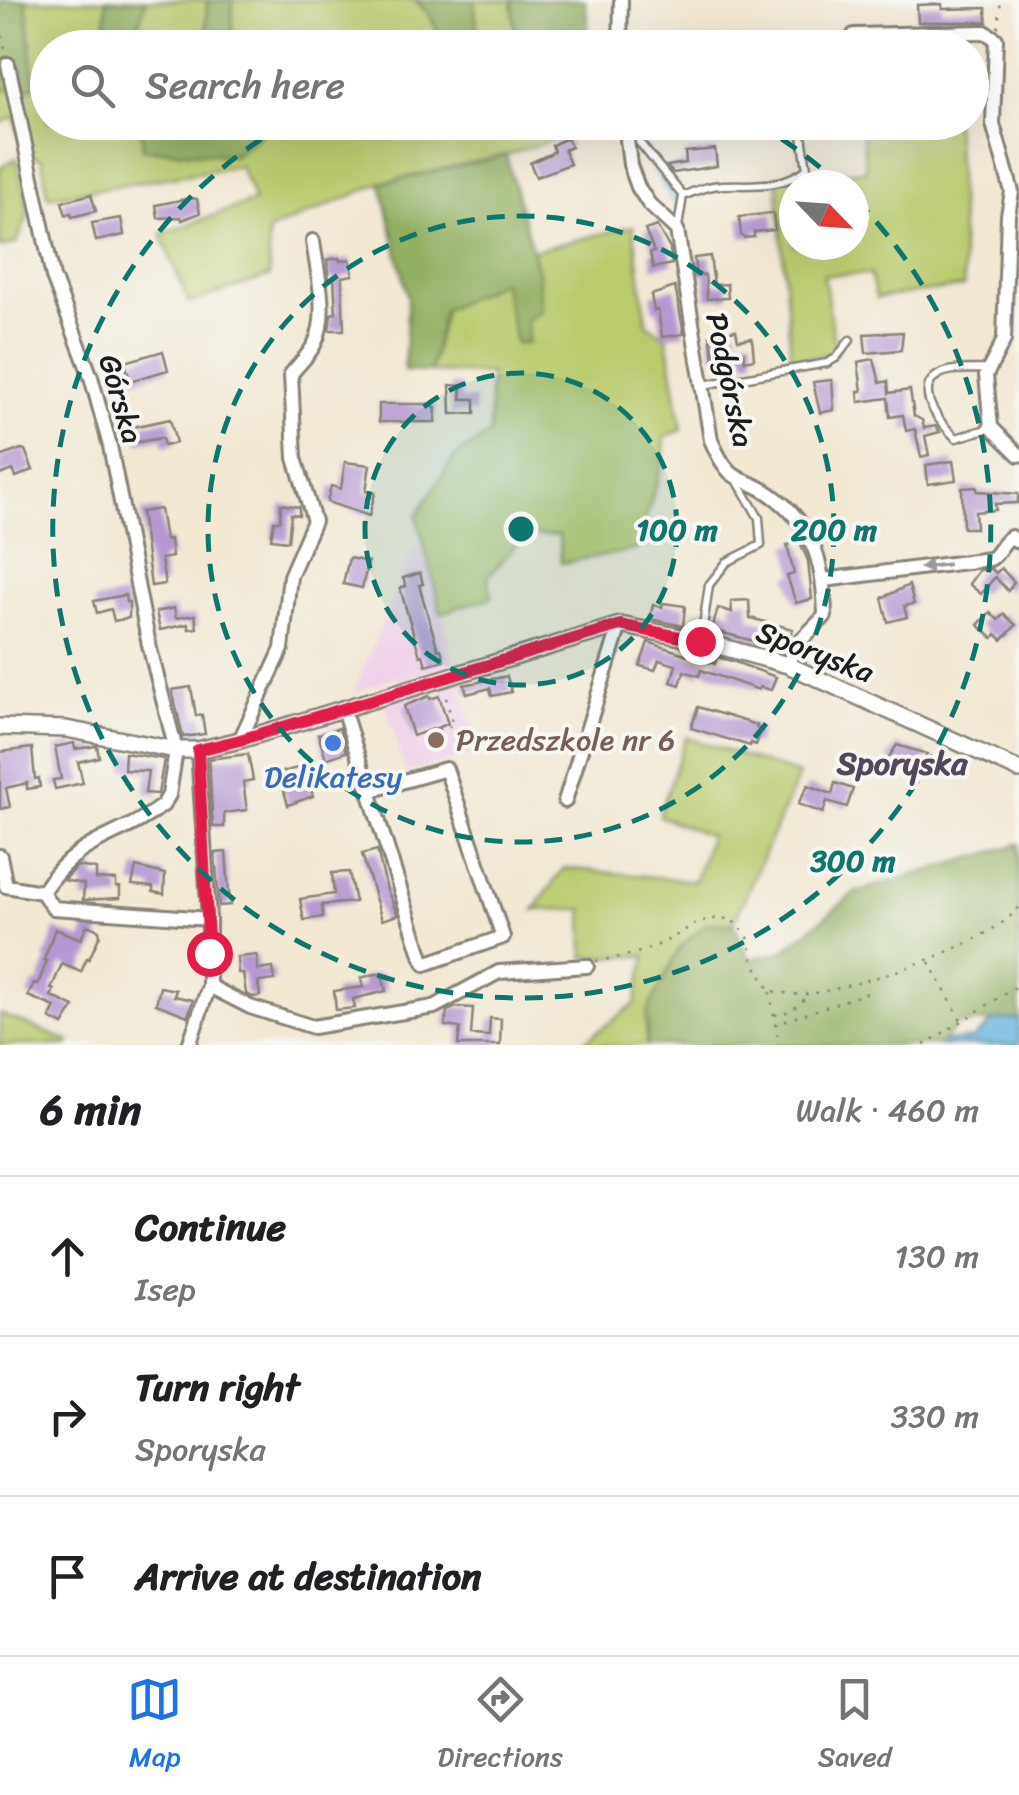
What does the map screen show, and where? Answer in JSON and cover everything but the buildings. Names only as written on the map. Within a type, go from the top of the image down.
[{"type":"street","points":[[620,30],[621,0]]},
{"type":"street","points":[[989,34],[996,39],[993,124],[1016,191],[1008,215],[1004,340],[986,374],[992,427],[1019,455]]},
{"type":"street","name":"Górska","points":[[8,64],[53,277],[91,377],[110,446],[137,590],[176,750]]},
{"type":"street","points":[[627,140],[638,187],[649,204],[677,230]]},
{"type":"street","name":"Podgórska","points":[[677,230],[711,440],[722,464],[736,480],[776,498],[806,530],[819,554],[824,580]]},
{"type":"street","points":[[240,740],[282,648],[290,576],[314,521],[296,458],[291,374],[312,348],[319,332],[313,241]]},
{"type":"street","points":[[788,665],[796,645],[824,616],[824,580],[990,559],[1011,537],[1019,542]]},
{"type":"street","points":[[565,802],[620,625]]},
{"type":"street","name":"Sporyska","points":[[0,727],[66,729],[176,750],[198,750],[620,625],[788,665],[1019,770]]},
{"type":"street","points":[[343,708],[369,791],[422,958],[425,964],[502,937],[446,769],[369,791]]},
{"type":"street","points":[[42,892],[58,866],[94,841],[163,805],[169,795],[176,750]]},
{"type":"street","points":[[189,1045],[210,986],[198,750]]},
{"type":"street","points":[[0,856],[6,886],[42,892],[53,908],[209,918]]},
{"type":"street","points":[[210,986],[250,1008],[313,1027],[434,1007],[499,972],[588,966]]},
{"type":"lane","points":[[639,140],[683,196],[677,230]]},
{"type":"lane","points":[[683,196],[720,184],[759,187],[790,181],[806,168],[802,140]]},
{"type":"lane","points":[[702,385],[828,363],[850,340]]},
{"type":"lane","points":[[989,369],[948,372],[936,376],[929,386],[936,418],[956,438],[992,427]]},
{"type":"lane","points":[[700,641],[709,585],[727,562],[761,545],[759,518],[736,480]]},
{"type":"path","points":[[996,39],[1001,0]]},
{"type":"path","points":[[0,25],[8,64]]},
{"type":"path","points":[[438,730],[453,726],[443,686]]},
{"type":"path","points":[[770,991],[807,994],[860,983],[928,960],[1010,920],[1019,907]]},
{"type":"path","points":[[588,966],[662,943],[708,917],[731,919],[748,937],[754,964],[770,991],[779,1045]]},
{"type":"path","points":[[928,960],[962,1021]]},
{"type":"path","points":[[924,1045],[1019,985]]},
{"type":"path","points":[[775,1024],[867,993]]},
{"type":"path","points":[[774,1016],[791,1011],[807,994]]},
{"type":"shaded area","points":[[414,548],[427,553],[454,664],[404,679],[395,677],[353,694]]},
{"type":"shaded area","name":"Przedszkole nr 6","points":[[459,682],[479,752],[406,773],[385,702],[427,690],[439,727],[448,724],[441,687]]},
{"type":"green space","points":[[0,0],[26,0],[30,87],[0,90]]},
{"type":"green space","points":[[26,0],[106,0],[106,30],[30,30],[30,39]]},
{"type":"green space","points":[[106,0],[146,0],[136,30],[106,30]]},
{"type":"green space","points":[[146,0],[207,0],[206,30],[137,30]]},
{"type":"green space","points":[[207,0],[232,0],[233,30],[206,30]]},
{"type":"green space","points":[[232,0],[415,0],[438,30],[233,30]]},
{"type":"green space","points":[[415,0],[474,0],[477,30],[438,30]]},
{"type":"green space","points":[[474,0],[512,0],[515,30],[477,30]]},
{"type":"green space","points":[[512,0],[585,0],[588,30],[515,30]]},
{"type":"green space","points":[[30,87],[30,140],[142,140],[143,149],[234,155],[252,140],[553,140],[506,155],[381,183],[268,231],[270,276],[189,303],[161,234],[254,201],[240,166],[48,197],[42,159],[24,154],[14,117],[0,124],[0,90]]},
{"type":"green space","points":[[142,140],[253,140],[234,155],[143,149]]},
{"type":"green space","points":[[863,140],[956,140],[964,287],[876,298],[870,274],[824,275],[836,354],[791,358],[783,260],[869,260],[869,170]]},
{"type":"green space","points":[[506,155],[538,272],[541,311],[527,320],[528,343],[516,343],[502,281],[444,310],[430,372],[404,371],[408,297],[381,183]]},
{"type":"green space","points":[[17,158],[29,212],[17,243],[0,248],[0,167]]},
{"type":"green space","points":[[633,226],[647,324],[667,337],[682,430],[665,437],[663,462],[636,550],[561,563],[559,535],[524,536],[488,577],[492,597],[441,613],[417,515],[454,457],[490,434],[490,374],[430,372],[444,310],[503,281],[516,343],[533,298],[536,275],[532,251]]},
{"type":"green space","points":[[686,737],[799,775],[733,924],[706,924],[647,1012],[646,1045],[579,1045],[635,1004],[646,956],[584,957],[583,909],[534,910],[564,868],[695,881],[710,836],[659,816]]},
{"type":"green space","points":[[1019,844],[1019,1019],[958,1024],[940,1045],[647,1045],[647,1012],[680,947],[706,924],[733,924],[750,959],[782,952],[856,892]]},
{"type":"green space","points":[[0,1014],[70,1042],[0,1045]]},
{"type":"water","points":[[1019,1019],[1019,1045],[940,1045],[944,1041],[973,1039],[995,1020]]},
{"type":"waterway","points":[[637,140],[674,201]]},
{"type":"place","name":"Przedszkole nr 6","points":[[436,740]]},
{"type":"place","name":"Delikatesy","points":[[333,743]]},
{"type":"district","name":"Sporyska","points":[[902,763]]},
{"type":"route","points":[[209,953],[198,750],[620,625],[700,641]]}]
